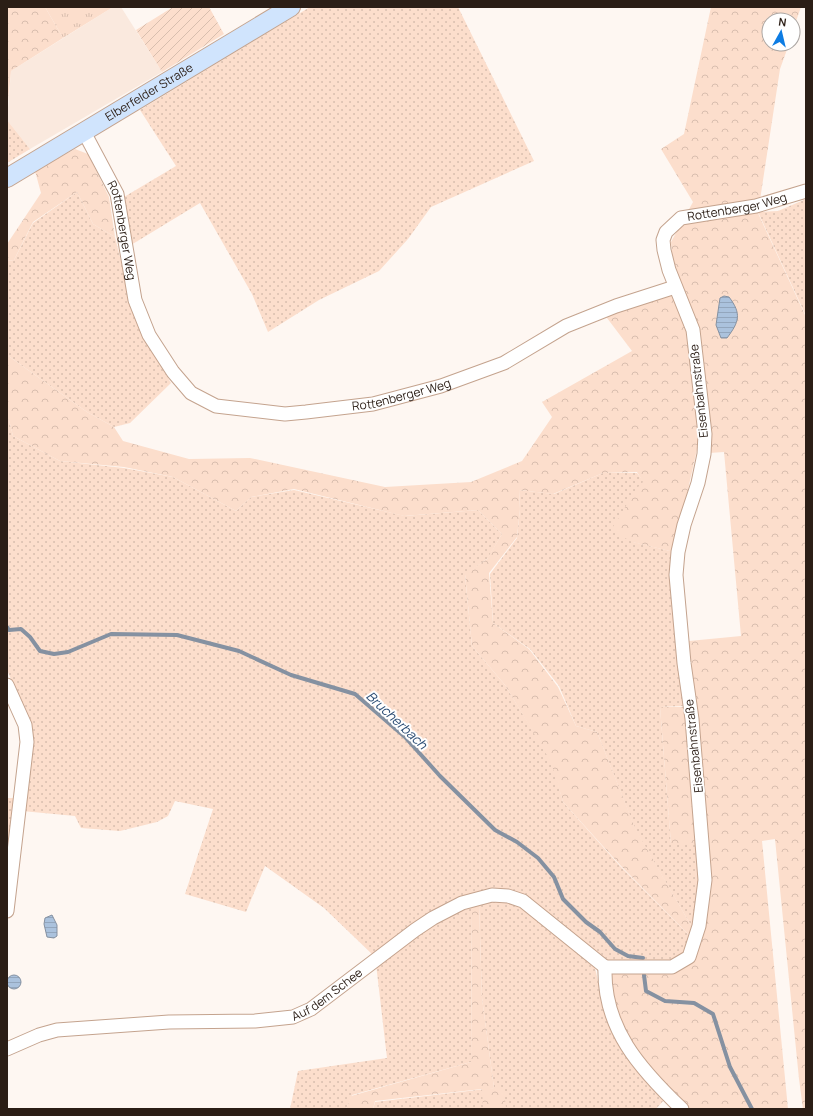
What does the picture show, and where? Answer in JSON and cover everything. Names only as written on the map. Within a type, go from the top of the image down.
[{"type":"main road","name":"Elberfelder Straße","points":[[7,178],[291,7]]},
{"type":"street","name":"Rottenberger Weg","points":[[84,132],[117,194],[135,300],[149,335],[173,372],[191,393],[216,406],[285,414],[373,404],[441,386],[504,363],[566,326],[616,306],[675,287],[664,250],[663,240],[666,232],[681,218],[756,206],[806,191]]},
{"type":"street","name":"Eisenbahnstraße","points":[[605,967],[672,967],[689,957],[703,908],[705,880],[701,820],[676,575],[682,532],[698,483],[704,454],[705,434],[693,330],[683,301],[675,287]]},
{"type":"street","points":[[7,684],[25,725],[27,742],[7,911]]},
{"type":"street","name":"Auf dem Schee","points":[[7,1049],[39,1035],[57,1030],[169,1022],[255,1021],[293,1017],[311,1009],[433,918],[462,903],[492,896],[508,896],[523,901],[605,967]]},
{"type":"street","points":[[605,967],[604,987],[610,1012],[620,1035],[633,1057],[682,1109]]},
{"type":"shaded area","points":[[113,7],[121,7],[162,72],[30,149],[7,120],[11,71]]},
{"type":"green space","points":[[7,7],[45,7],[63,38],[11,71],[7,112]]},
{"type":"green space","points":[[45,7],[113,7],[63,38]]},
{"type":"green space","points":[[173,7],[209,7],[224,34],[162,72],[136,30]]},
{"type":"green space","points":[[310,7],[458,7],[534,161],[431,207],[408,239],[379,271],[319,300],[268,332],[252,294],[200,203],[131,245],[124,197],[176,166],[140,110]]},
{"type":"green space","points":[[711,7],[801,7],[799,12],[761,12],[761,52],[786,52],[780,69],[758,213],[806,317],[806,1109],[803,1109],[799,1079],[775,839],[762,841],[788,1109],[687,1109],[635,1057],[613,1014],[612,971],[692,958],[706,844],[671,844],[660,707],[696,707],[689,641],[741,636],[724,452],[709,453],[710,435],[673,267],[671,242],[693,202],[661,149],[684,134]]},
{"type":"green space","points":[[7,120],[30,149],[7,163]]},
{"type":"green space","points":[[75,149],[88,154],[109,197],[115,237],[93,224],[77,192],[33,222],[14,260],[7,261],[7,244],[41,193],[35,171]]},
{"type":"green space","points":[[77,192],[93,224],[115,237],[134,313],[152,351],[171,383],[130,423],[114,427],[87,412],[7,355],[7,261],[14,260],[33,223]]},
{"type":"green space","points":[[806,199],[806,316],[758,212],[778,211]]},
{"type":"green space","points":[[671,294],[677,302],[687,331],[700,436],[674,552],[632,542],[611,530],[637,488],[643,482],[637,472],[603,473],[553,494],[519,490],[520,509],[517,537],[489,573],[493,623],[529,649],[558,687],[576,726],[597,732],[636,830],[693,929],[690,936],[620,865],[563,802],[551,762],[505,685],[472,646],[465,574],[487,559],[502,534],[478,510],[404,516],[294,489],[251,497],[236,511],[173,477],[124,467],[60,461],[13,436],[9,420],[7,419],[7,355],[87,412],[114,427],[123,441],[189,459],[250,458],[385,487],[471,482],[522,461],[552,417],[542,402],[632,351],[604,314]]},
{"type":"green space","points":[[7,419],[9,420],[13,436],[60,461],[124,468],[173,477],[236,511],[251,497],[294,490],[405,516],[478,510],[502,534],[488,558],[465,575],[472,646],[505,685],[552,762],[563,802],[620,866],[691,937],[685,952],[675,960],[649,964],[616,963],[600,959],[526,901],[473,897],[374,956],[324,908],[265,866],[246,912],[185,894],[213,809],[175,801],[168,816],[157,822],[120,831],[81,828],[75,816],[22,811],[34,742],[27,716],[7,670]]},
{"type":"green space","points":[[603,473],[637,473],[644,482],[633,542],[674,552],[672,580],[683,706],[660,707],[671,844],[696,843],[699,880],[693,929],[636,831],[597,732],[576,726],[559,686],[530,649],[493,623],[490,574],[517,538],[520,509],[519,490],[554,494]]},
{"type":"green space","points":[[7,798],[17,798],[7,885]]},
{"type":"green space","points":[[495,901],[515,904],[552,930],[595,968],[606,1014],[629,1061],[665,1099],[656,1109],[373,1109],[375,1102],[494,1088],[482,998],[479,903]]},
{"type":"green space","points":[[479,903],[482,998],[494,1088],[490,1089],[504,1088],[506,1109],[483,1109],[482,1089],[375,1101],[373,1109],[346,1109],[351,1096],[471,1062],[472,907]]},
{"type":"green space","points":[[472,907],[471,1062],[352,1095],[346,1109],[290,1109],[298,1071],[387,1058],[376,964],[436,921]]},
{"type":"water","points":[[724,296],[729,297],[736,308],[737,318],[734,327],[727,338],[721,338],[716,325],[720,298]]},
{"type":"water","points":[[52,915],[57,925],[57,936],[54,938],[47,937],[44,924],[45,918]]},
{"type":"water","points":[[11,975],[17,975],[21,979],[21,985],[17,989],[11,989],[7,985],[7,979]]},
{"type":"waterway","name":"Brucherbach","points":[[7,627],[9,630],[21,629],[30,637],[40,651],[54,654],[68,652],[111,634],[177,635],[239,651],[291,675],[355,694],[405,737],[440,776],[495,830],[517,842],[538,858],[554,877],[563,899],[586,922],[600,932],[615,949],[628,956],[643,958]]},
{"type":"waterway","name":"Brucherbach","points":[[644,975],[646,991],[665,1001],[694,1003],[713,1014],[730,1067],[752,1109]]}]
